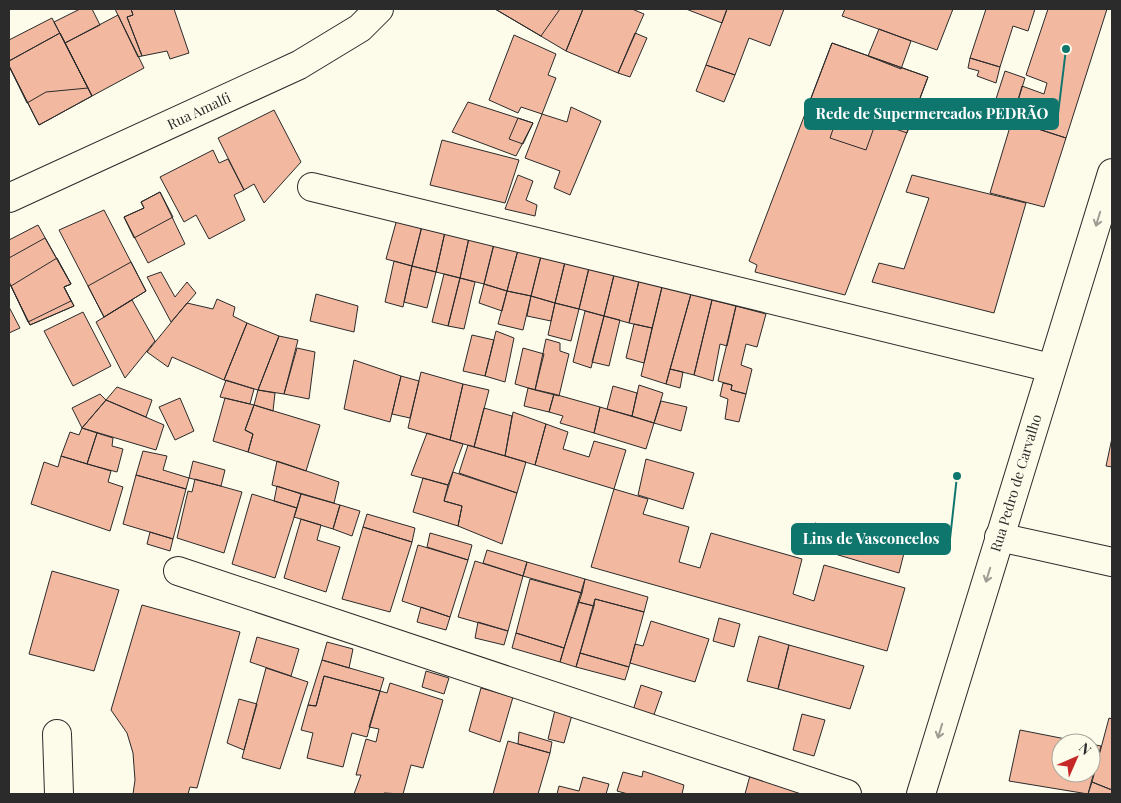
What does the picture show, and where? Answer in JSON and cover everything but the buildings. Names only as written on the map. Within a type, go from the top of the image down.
[{"type":"street","name":"Rua Amalfi","points":[[9,198],[300,65],[360,28],[379,9]]},
{"type":"street","name":"Rua Pedro de Carvalho","points":[[921,794],[1112,173]]},
{"type":"street","points":[[312,187],[1051,368]]},
{"type":"street","points":[[999,537],[1112,562]]},
{"type":"street","points":[[178,571],[847,794]]},
{"type":"street","points":[[57,734],[59,794]]},
{"type":"place","name":"Rede de Supermercados PEDRÃO","points":[[1066,49]]},
{"type":"place","name":"Lins de Vasconcelos","points":[[957,476]]}]
